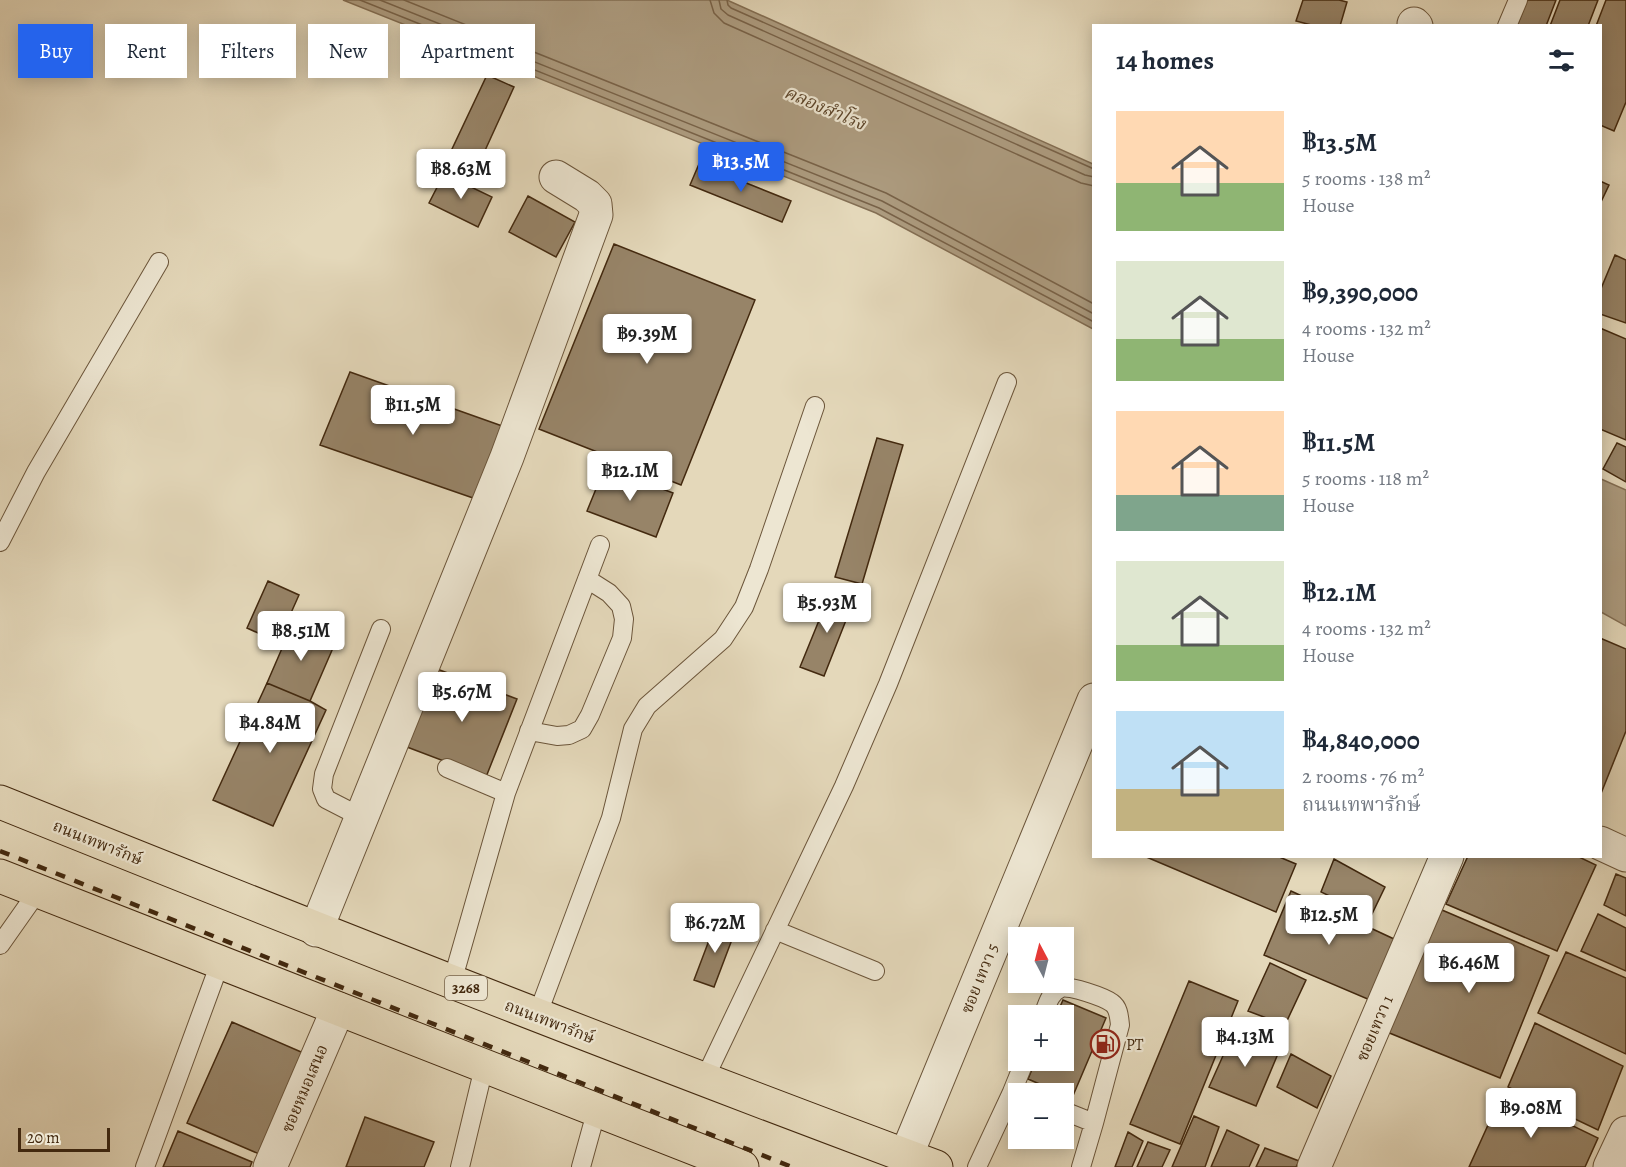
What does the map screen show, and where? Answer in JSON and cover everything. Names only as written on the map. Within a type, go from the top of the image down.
[{"type":"main road","name":"ถนนเทพารักษ์","points":[[0,802],[316,930],[921,1161]]},
{"type":"main road","points":[[0,876],[484,1067],[597,1108],[742,1167]]},
{"type":"street","points":[[316,930],[507,457],[596,215],[595,204],[587,196],[556,177]]},
{"type":"street","name":"ซอย เทวา 5","points":[[921,1161],[1092,705]]},
{"type":"street","points":[[1602,844],[1626,855]]},
{"type":"street","name":"ซอยเทวา 1","points":[[1314,1167],[1446,858]]},
{"type":"street","name":"ซอยหมอเสนอ","points":[[270,1167],[338,1009]]},
{"type":"street","points":[[1610,1167],[1626,1133]]},
{"type":"lane","points":[[1508,24],[1518,0]]},
{"type":"lane","points":[[0,542],[36,472],[159,262]]},
{"type":"lane","points":[[704,1080],[844,786],[888,684],[1007,382]]},
{"type":"lane","points":[[537,1016],[611,818],[633,729],[647,706],[723,639],[744,607],[815,406]]},
{"type":"lane","points":[[452,982],[506,793],[600,545]]},
{"type":"lane","points":[[530,731],[557,736],[569,735],[582,729],[622,639],[624,619],[621,606],[609,593],[587,579]]},
{"type":"lane","points":[[361,817],[326,799],[322,789],[324,774],[381,629]]},
{"type":"lane","points":[[447,768],[506,793]]},
{"type":"lane","points":[[0,945],[38,891]]},
{"type":"lane","points":[[775,930],[875,971]]},
{"type":"lane","points":[[145,1167],[220,963]]},
{"type":"lane","points":[[1048,1005],[1052,994],[1061,988],[1070,987],[1112,1003],[1118,1011],[1120,1025],[1081,1167]]},
{"type":"lane","points":[[460,1167],[484,1067]]},
{"type":"lane","points":[[977,1167],[1008,1107]]},
{"type":"lane","points":[[581,1167],[597,1108]]},
{"type":"lane","points":[[1074,1115],[1094,1123]]},
{"type":"water","name":"คลองสำโรง","points":[[343,0],[727,0],[1092,164],[1092,328],[876,213],[535,77],[535,24],[403,24]]},
{"type":"water","points":[[1602,479],[1626,490],[1626,626],[1602,613]]},
{"type":"building","points":[[1303,0],[1347,2],[1341,24],[1307,24],[1296,21]]},
{"type":"building","points":[[1527,0],[1556,0],[1547,24],[1518,24]]},
{"type":"building","points":[[1560,0],[1598,0],[1589,24],[1551,24]]},
{"type":"building","points":[[1606,0],[1626,0],[1626,102],[1614,131],[1602,126],[1602,24],[1597,24]]},
{"type":"building","points":[[486,78],[494,78],[514,87],[472,179],[444,166]]},
{"type":"building","points":[[699,164],[791,201],[782,222],[690,185]]},
{"type":"building","points":[[444,174],[492,197],[478,227],[429,203]]},
{"type":"building","points":[[1602,182],[1609,185],[1602,200]]},
{"type":"building","points":[[528,196],[575,222],[556,257],[509,232]]},
{"type":"building","points":[[614,244],[755,300],[681,485],[539,429]]},
{"type":"building","points":[[1615,255],[1626,260],[1626,323],[1602,315],[1602,286]]},
{"type":"building","points":[[1602,329],[1626,339],[1626,440],[1602,430]]},
{"type":"building","points":[[350,372],[505,427],[476,499],[320,445]]},
{"type":"building","points":[[877,438],[903,445],[862,584],[835,577]]},
{"type":"building","points":[[1617,443],[1626,447],[1626,482],[1603,469]]},
{"type":"building","points":[[605,467],[673,493],[656,537],[587,511]]},
{"type":"building","points":[[268,581],[299,595],[278,642],[247,628]]},
{"type":"building","points":[[831,591],[854,600],[824,676],[800,667]]},
{"type":"building","points":[[293,623],[336,641],[310,701],[267,683]]},
{"type":"building","points":[[1602,639],[1626,649],[1626,731],[1602,791]]},
{"type":"building","points":[[437,669],[517,699],[486,777],[407,747]]},
{"type":"building","points":[[267,683],[326,710],[273,826],[213,800]]},
{"type":"building","points":[[1149,858],[1282,858],[1296,864],[1276,912]]},
{"type":"building","points":[[1467,858],[1581,858],[1596,865],[1557,951],[1446,904]]},
{"type":"building","points":[[1334,859],[1385,887],[1371,916],[1321,892]]},
{"type":"building","points":[[1616,874],[1626,878],[1626,916],[1604,905]]},
{"type":"building","points":[[1291,891],[1394,939],[1370,1000],[1264,955]]},
{"type":"building","points":[[1442,910],[1549,956],[1500,1078],[1387,1032]]},
{"type":"building","points":[[1598,914],[1626,928],[1626,971],[1581,951]]},
{"type":"building","points":[[716,922],[736,929],[714,987],[694,980]]},
{"type":"building","points":[[1566,952],[1626,978],[1626,1054],[1538,1013]]},
{"type":"building","points":[[1270,963],[1306,980],[1285,1025],[1248,1011]]},
{"type":"building","points":[[1189,981],[1238,1001],[1180,1144],[1130,1124]]},
{"type":"building","points":[[1063,1000],[1106,1018],[1074,1093],[1074,1083],[1037,1083],[1028,1079],[1031,1071],[1074,1071],[1074,1005],[1061,1005]]},
{"type":"building","points":[[232,1022],[308,1055],[264,1156],[187,1123]]},
{"type":"building","points":[[1535,1023],[1623,1066],[1598,1130],[1508,1087]]},
{"type":"building","points":[[1235,1029],[1280,1049],[1256,1106],[1209,1087]]},
{"type":"building","points":[[1291,1054],[1331,1076],[1317,1108],[1277,1087]]},
{"type":"building","points":[[1503,1092],[1598,1138],[1585,1167],[1469,1167]]},
{"type":"building","points":[[1194,1116],[1219,1127],[1205,1167],[1172,1167]]},
{"type":"building","points":[[365,1117],[434,1142],[424,1167],[346,1167]]},
{"type":"building","points":[[1227,1130],[1259,1145],[1249,1167],[1211,1167]]},
{"type":"building","points":[[178,1131],[252,1162],[250,1167],[163,1167]]},
{"type":"building","points":[[1128,1132],[1143,1141],[1132,1167],[1115,1167]]},
{"type":"building","points":[[1148,1142],[1170,1150],[1162,1167],[1137,1167]]},
{"type":"building","points":[[1265,1148],[1299,1161],[1296,1167],[1256,1167]]},
{"type":"railway","points":[[0,851],[792,1167]]},
{"type":"place","name":"PT","points":[[1105,1044]]}]
